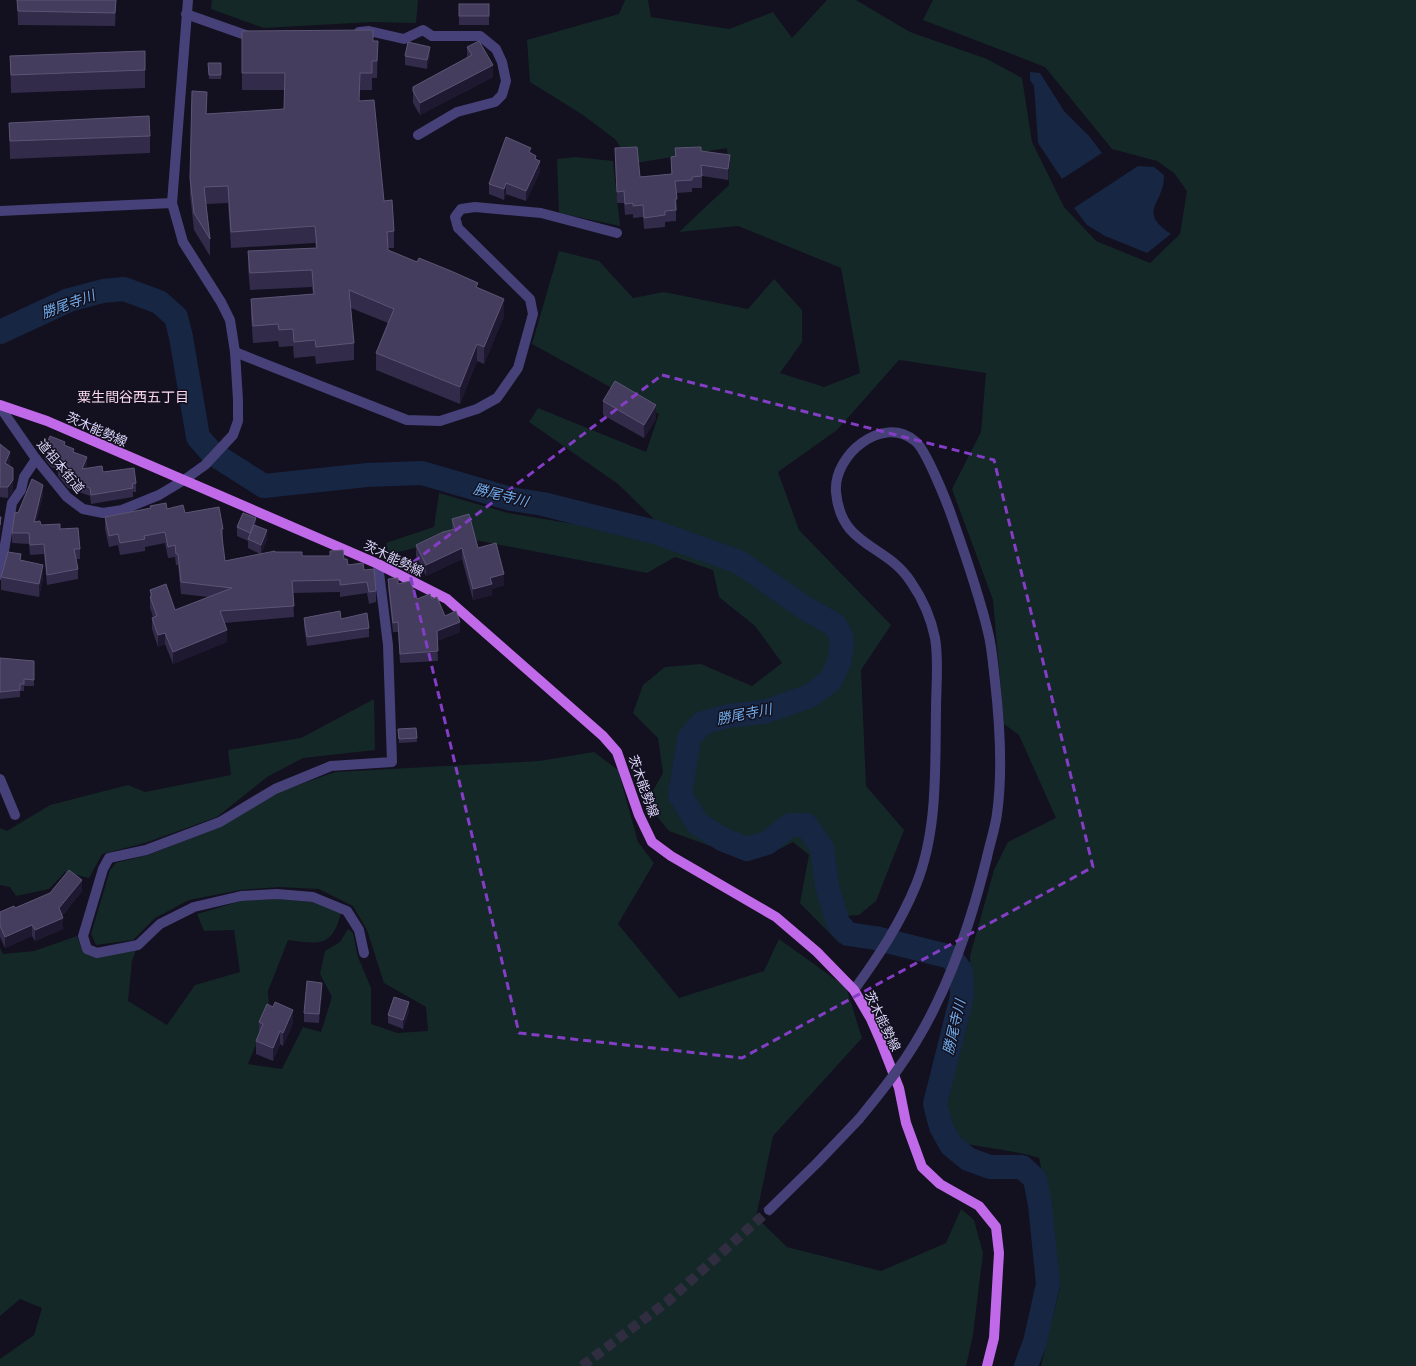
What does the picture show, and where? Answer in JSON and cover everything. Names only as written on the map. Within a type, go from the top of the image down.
[{"type":"main road","name":"茨木能勢線","points":[[0,406],[47,421],[184,480],[378,564],[447,599],[603,736],[617,752],[639,815],[652,842],[671,856],[776,917],[817,952],[854,990],[871,1019],[899,1088],[906,1123],[922,1168],[940,1184],[979,1206],[996,1227],[999,1253],[994,1338],[987,1366]]},
{"type":"street","points":[[188,0],[172,203],[184,242],[221,302],[230,320],[235,352],[407,420],[440,421],[477,409],[497,398],[518,368],[533,314],[530,299],[458,228],[455,217],[461,209],[475,207],[541,213],[617,232]]},
{"type":"street","points":[[186,14],[256,39],[263,39]]},
{"type":"street","points":[[346,33],[369,31],[404,39],[423,30],[432,36],[480,36],[496,49],[502,62],[506,81],[502,95],[495,102],[457,112],[418,135]]},
{"type":"street","points":[[0,211],[172,203]]},
{"type":"street","name":"道祖本街道","points":[[0,406],[36,459],[67,497],[83,509],[103,513],[122,510],[159,495],[184,480],[205,465],[233,435],[238,420],[235,352]]},
{"type":"street","points":[[769,1210],[818,1163],[858,1119],[898,1069],[926,1025],[955,962],[976,903],[997,814],[1000,755],[997,699],[989,634],[973,579],[952,517],[918,442],[903,433],[886,432],[866,439],[850,453],[839,468],[836,489],[839,509],[847,527],[863,542],[886,556],[909,579],[924,606],[935,638],[937,664],[932,816],[926,851],[916,884],[893,934],[854,990]]},
{"type":"street","points":[[0,574],[12,503],[21,490],[24,477],[36,459]]},
{"type":"street","points":[[364,953],[359,930],[347,911],[313,897],[277,894],[241,896],[194,907],[160,924],[138,945],[97,954],[87,948],[83,936],[103,869],[110,858],[146,850],[220,822],[275,789],[330,766],[392,762],[388,645],[378,564]]},
{"type":"street","points":[[0,779],[15,815]]},
{"type":"highlighted area","points":[[662,375],[994,460],[1093,867],[742,1058],[519,1033],[408,566]]},
{"type":"green space","points":[[212,0],[418,0],[416,23],[372,22],[264,28],[211,9]]},
{"type":"green space","points":[[625,0],[648,0],[651,17],[729,29],[773,12],[792,38],[827,0],[856,0],[910,32],[987,59],[1022,78],[1032,142],[1064,207],[1096,241],[1150,263],[1180,234],[1187,191],[1174,173],[1157,161],[1112,149],[1045,67],[923,20],[933,0],[1416,0],[1416,1366],[1041,1366],[1060,1287],[1052,1221],[1039,1158],[957,1142],[948,1123],[942,1097],[971,996],[970,956],[994,870],[1008,842],[1056,818],[1019,735],[1004,724],[993,600],[952,489],[981,432],[986,373],[899,360],[837,430],[778,472],[799,530],[891,625],[861,670],[866,786],[904,830],[876,901],[859,915],[842,916],[833,885],[829,846],[810,821],[790,820],[764,836],[747,843],[723,834],[701,821],[688,793],[695,742],[706,728],[765,717],[813,702],[835,685],[844,663],[847,647],[846,637],[840,622],[747,557],[655,520],[618,484],[529,422],[538,408],[646,452],[659,414],[532,344],[559,251],[599,261],[633,298],[664,292],[748,309],[774,279],[802,310],[802,342],[780,373],[824,387],[860,373],[841,268],[738,226],[679,232],[729,185],[727,148],[630,164],[616,140],[583,115],[530,82],[527,40],[619,14]]},
{"type":"green space","points":[[575,157],[613,161],[620,226],[559,213],[557,159]]},
{"type":"green space","points":[[439,493],[508,513],[651,537],[736,566],[800,611],[829,627],[836,637],[837,644],[835,660],[828,678],[807,692],[765,709],[728,712],[701,720],[686,736],[677,793],[696,826],[721,843],[710,846],[669,831],[646,803],[663,773],[658,738],[633,713],[643,685],[665,667],[701,664],[752,686],[782,663],[755,626],[719,597],[713,570],[675,557],[647,573],[475,540],[450,540],[389,554],[386,543],[434,527]]},
{"type":"green space","points":[[374,699],[375,750],[303,758],[267,777],[217,817],[145,843],[102,854],[89,878],[65,872],[49,889],[16,896],[10,887],[0,885],[0,828],[7,831],[50,805],[128,785],[145,792],[231,775],[228,750],[301,738]]},
{"type":"green space","points":[[594,752],[618,770],[638,842],[654,863],[618,924],[679,998],[764,971],[779,939],[846,987],[862,1038],[773,1136],[756,1217],[787,1247],[881,1271],[946,1243],[961,1209],[974,1220],[983,1253],[973,1335],[966,1366],[0,1366],[0,1359],[34,1335],[42,1308],[20,1299],[0,1316],[0,948],[3,954],[34,951],[77,936],[83,952],[96,958],[136,950],[132,961],[128,1001],[167,1025],[195,985],[240,972],[234,930],[204,931],[197,914],[241,901],[277,899],[312,902],[341,913],[337,924],[333,933],[323,941],[308,942],[288,940],[268,991],[269,1012],[248,1064],[282,1069],[303,1027],[321,1032],[332,997],[320,974],[325,951],[340,942],[348,929],[353,933],[358,957],[371,988],[371,1024],[397,1033],[428,1031],[426,1007],[384,983],[367,930],[353,906],[319,889],[279,887],[240,890],[189,900],[155,918],[133,940],[96,945],[91,934],[110,870],[116,863],[148,855],[222,826],[276,793],[335,772],[539,761]]},
{"type":"green space","points":[[791,829],[803,831],[817,850],[822,885],[833,923],[845,937],[840,944],[800,903],[809,855],[793,842],[774,852],[773,844]]},
{"type":"water","points":[[1030,72],[1040,73],[1064,111],[1089,136],[1102,153],[1062,179],[1038,143],[1034,86],[1030,80]]},
{"type":"water","points":[[1138,166],[1154,167],[1164,175],[1161,193],[1154,212],[1155,219],[1171,234],[1147,253],[1105,236],[1087,225],[1074,208]]},
{"type":"building","points":[[17,0],[116,0],[115,13],[18,11]]},
{"type":"building","points":[[459,4],[489,4],[489,16],[459,16]]},
{"type":"building","points":[[373,30],[373,41],[378,41],[377,61],[372,61],[372,73],[360,73],[359,101],[374,100],[384,201],[392,200],[394,231],[387,232],[388,250],[417,262],[419,258],[451,271],[478,283],[476,287],[504,299],[484,347],[477,344],[460,387],[376,353],[394,309],[349,290],[354,343],[316,347],[315,340],[294,342],[293,329],[279,330],[278,324],[253,326],[251,299],[314,294],[312,270],[250,273],[248,251],[317,248],[315,226],[231,232],[228,186],[204,187],[210,239],[194,213],[190,178],[192,91],[207,92],[206,114],[284,109],[285,73],[242,73],[242,31]]},
{"type":"building","points":[[479,41],[493,65],[420,103],[413,91],[413,87],[472,55],[467,47]]},
{"type":"building","points":[[408,42],[430,47],[427,60],[405,56]]},
{"type":"building","points":[[145,51],[145,70],[11,75],[10,56]]},
{"type":"building","points":[[208,63],[221,63],[221,75],[209,75]]},
{"type":"building","points":[[149,116],[150,136],[10,141],[9,123]]},
{"type":"building","points":[[506,137],[531,148],[529,152],[536,156],[535,159],[540,161],[526,191],[506,183],[504,189],[489,184]]},
{"type":"building","points":[[637,147],[640,177],[672,174],[671,157],[676,156],[675,148],[701,147],[701,151],[730,155],[728,169],[701,165],[702,176],[692,177],[692,180],[675,181],[677,199],[675,199],[676,210],[665,211],[665,215],[644,218],[643,205],[633,206],[633,203],[625,204],[624,191],[617,192],[615,148]]},
{"type":"building","points":[[615,381],[656,405],[644,425],[603,401]]},
{"type":"building","points":[[50,436],[65,442],[64,445],[74,449],[73,452],[87,457],[82,469],[102,466],[103,472],[134,468],[136,483],[132,484],[133,488],[91,495],[90,488],[68,479],[58,467],[60,462],[51,458],[44,450]]},
{"type":"building","points":[[0,444],[10,452],[5,463],[13,468],[13,480],[8,487],[0,487]]},
{"type":"building","points":[[32,479],[43,485],[34,522],[40,521],[41,525],[60,524],[60,529],[78,528],[80,549],[74,549],[78,569],[47,575],[44,544],[30,545],[29,533],[12,533],[15,512],[18,513]]},
{"type":"building","points":[[166,503],[167,509],[183,505],[185,513],[219,507],[223,529],[221,529],[225,561],[275,551],[302,552],[302,556],[330,556],[330,551],[343,550],[344,559],[347,559],[348,565],[363,563],[364,570],[374,569],[376,591],[369,592],[367,582],[340,585],[340,580],[292,581],[294,606],[220,611],[227,630],[173,652],[165,633],[158,635],[152,618],[157,616],[150,597],[152,596],[150,590],[166,584],[175,610],[232,588],[181,582],[178,554],[176,554],[175,545],[168,547],[165,532],[144,536],[145,539],[120,543],[118,534],[109,536],[105,517],[151,508],[150,506]]},
{"type":"building","points":[[243,513],[256,518],[250,533],[237,527]]},
{"type":"building","points":[[469,514],[478,548],[496,543],[504,574],[490,578],[492,584],[473,589],[462,548],[426,565],[416,545],[443,532],[455,529],[452,519]]},
{"type":"building","points":[[254,525],[267,530],[261,545],[248,539]]},
{"type":"building","points":[[8,552],[21,554],[20,560],[43,565],[39,584],[1,577]]},
{"type":"building","points":[[398,578],[398,584],[410,581],[417,599],[430,594],[432,599],[437,597],[445,616],[456,611],[460,622],[437,631],[438,651],[400,654],[398,622],[393,623],[388,579]]},
{"type":"building","points":[[340,611],[341,619],[367,613],[369,628],[307,637],[304,618]]},
{"type":"building","points":[[0,658],[34,661],[34,680],[24,679],[24,684],[20,684],[20,690],[0,692]]},
{"type":"building","points":[[416,728],[417,738],[399,739],[398,729]]},
{"type":"building","points":[[69,870],[82,880],[59,908],[63,918],[35,930],[32,925],[5,937],[0,926],[0,912],[14,906],[15,908],[50,893]]},
{"type":"building","points":[[307,981],[322,983],[319,1014],[304,1013]]},
{"type":"building","points":[[394,997],[409,1002],[403,1020],[388,1015]]},
{"type":"building","points":[[275,1002],[293,1010],[283,1033],[280,1031],[273,1048],[256,1041],[263,1024],[259,1022],[267,1004],[273,1007]]},
{"type":"waterway","name":"勝尾寺川","points":[[0,332],[69,300],[103,291],[124,289],[159,302],[176,317],[181,337],[198,437],[212,453],[264,486],[367,475],[422,473],[511,499],[543,504],[655,532],[739,562],[805,608],[835,625],[841,636],[842,645],[839,663],[830,681],[810,696],[764,712],[728,716],[702,723],[689,738],[680,795],[698,824],[722,839],[747,849],[767,843],[790,825],[806,825],[822,848],[827,886],[838,923],[848,934],[875,938],[951,957],[961,971],[962,996],[935,1104],[941,1127],[951,1145],[968,1159],[990,1167],[1022,1167],[1035,1179],[1040,1205],[1048,1284],[1035,1342],[1026,1366]]},
{"type":"tunnel","points":[[582,1366],[668,1301],[769,1210]]},
{"type":"district","name":"粟生間谷西五丁目","points":[[133,397]]}]
